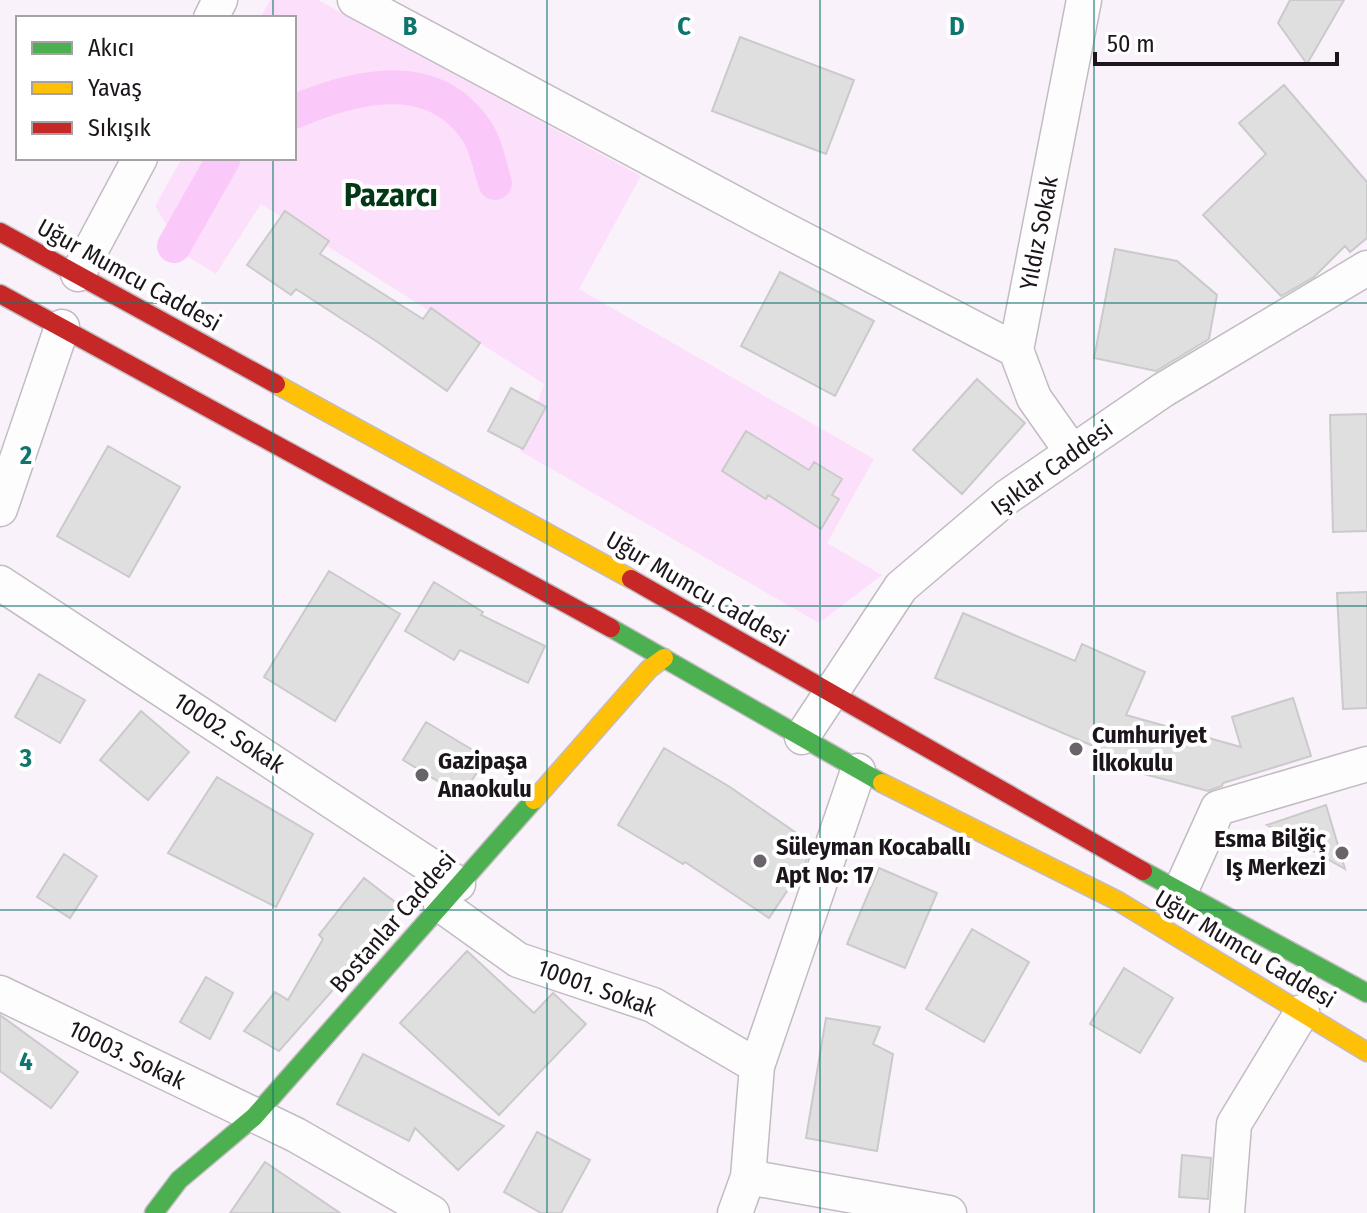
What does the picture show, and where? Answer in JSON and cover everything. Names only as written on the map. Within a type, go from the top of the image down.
[{"type":"main road","name":"Uğur Mumcu Caddesi","points":[[0,232],[609,566],[1180,892],[1367,993]]},
{"type":"main road","name":"Uğur Mumcu Caddesi","points":[[0,294],[664,658],[858,771],[1118,901],[1367,1052]]},
{"type":"main road","name":"Bostanlar Caddesi","points":[[154,1213],[179,1180],[254,1117],[649,669],[664,658]]},
{"type":"street","points":[[355,0],[1016,350],[1034,398],[1072,452]]},
{"type":"street","name":"Yıldız Sokak","points":[[1016,350],[1084,0]]},
{"type":"street","points":[[78,274],[139,160]]},
{"type":"street","name":"Işıklar Caddesi","points":[[802,737],[901,587],[1007,497],[1163,390],[1367,268]]},
{"type":"street","points":[[0,509],[62,327]]},
{"type":"street","name":"10002. Sokak","points":[[0,583],[450,895]]},
{"type":"street","points":[[1180,892],[1218,808],[1367,764]]},
{"type":"street","points":[[735,1213],[748,1177],[757,1066],[858,771]]},
{"type":"street","name":"10001. Sokak","points":[[450,895],[518,960],[653,1005],[757,1066]]},
{"type":"street","name":"10003. Sokak","points":[[0,993],[296,1135],[432,1213]]},
{"type":"street","points":[[1227,1213],[1234,1124],[1302,1012]]},
{"type":"street","points":[[748,1177],[949,1213]]},
{"type":"shaded area","points":[[270,0],[318,0],[641,176],[579,289],[874,459],[827,543],[882,575],[819,623],[520,451],[544,384],[261,204],[216,274],[185,255],[155,206],[181,160],[296,160],[296,16],[261,16]]},
{"type":"building","points":[[1290,0],[1344,0],[1307,64],[1278,23]]},
{"type":"building","points":[[740,37],[854,80],[826,154],[712,111]]},
{"type":"building","points":[[1284,85],[1367,182],[1367,238],[1350,252],[1345,246],[1314,277],[1281,296],[1203,215],[1266,154],[1239,123]]},
{"type":"building","points":[[285,211],[329,241],[320,254],[423,319],[431,308],[480,343],[447,391],[296,289],[291,295],[247,265]]},
{"type":"building","points":[[1115,249],[1177,261],[1217,295],[1209,339],[1156,371],[1094,358]]},
{"type":"building","points":[[780,272],[874,321],[835,396],[741,346]]},
{"type":"building","points":[[977,379],[1025,423],[962,494],[913,450]]},
{"type":"building","points":[[511,388],[546,407],[523,449],[488,431]]},
{"type":"building","points":[[1367,414],[1367,531],[1333,532],[1330,415]]},
{"type":"building","points":[[746,431],[809,470],[814,462],[842,479],[832,495],[839,499],[821,529],[768,495],[766,499],[722,471]]},
{"type":"building","points":[[108,446],[180,487],[129,577],[57,536]]},
{"type":"building","points":[[329,571],[400,614],[335,721],[264,677]]},
{"type":"building","points":[[434,582],[483,612],[481,615],[545,646],[528,683],[460,650],[454,660],[405,631]]},
{"type":"building","points":[[1367,592],[1367,708],[1343,709],[1337,593]]},
{"type":"building","points":[[963,613],[1075,661],[1082,644],[1145,672],[1126,715],[1241,747],[1232,717],[1293,698],[1311,756],[1223,783],[1208,791],[1125,769],[1128,761],[935,678]]},
{"type":"building","points":[[39,674],[85,700],[60,743],[15,717]]},
{"type":"building","points":[[141,711],[189,752],[148,800],[100,760]]},
{"type":"building","name":"Gazipaşa Anaokulu","points":[[426,722],[486,758],[462,796],[403,760]]},
{"type":"building","points":[[664,748],[730,787],[812,844],[805,864],[769,918],[685,862],[683,864],[618,825]]},
{"type":"building","points":[[217,777],[313,834],[276,907],[168,853]]},
{"type":"building","points":[[1326,805],[1345,869],[1267,825]]},
{"type":"building","points":[[64,854],[97,876],[70,918],[37,897]]},
{"type":"building","points":[[879,868],[937,893],[905,968],[847,944]]},
{"type":"building","points":[[364,878],[404,909],[356,964],[350,959],[332,991],[279,1051],[244,1031],[275,992],[288,1000],[323,939],[319,935]]},
{"type":"building","points":[[972,929],[1029,962],[984,1042],[926,1009]]},
{"type":"building","points":[[467,951],[534,1013],[553,993],[586,1024],[499,1115],[400,1023]]},
{"type":"building","points":[[1124,968],[1173,998],[1140,1053],[1090,1024]]},
{"type":"building","points":[[206,977],[233,993],[210,1039],[180,1022]]},
{"type":"building","points":[[0,1015],[78,1072],[51,1108],[0,1071]]},
{"type":"building","points":[[826,1018],[880,1027],[873,1044],[893,1054],[877,1151],[806,1138]]},
{"type":"building","points":[[363,1054],[504,1126],[458,1170],[415,1128],[409,1141],[337,1104]]},
{"type":"building","points":[[537,1132],[590,1160],[561,1213],[541,1213],[504,1192]]},
{"type":"building","points":[[1182,1155],[1211,1158],[1208,1199],[1179,1197]]},
{"type":"building","points":[[265,1162],[340,1213],[230,1213]]},
{"type":"waterway","points":[[296,111],[366,89],[415,89],[437,97],[458,110],[476,130],[495,183]]},
{"type":"waterway","points":[[174,246],[223,160]]},
{"type":"traffic: fast","points":[[611,628],[882,783]]},
{"type":"traffic: fast","points":[[154,1213],[179,1180],[254,1117],[534,800]]},
{"type":"traffic: fast","points":[[1143,871],[1367,993]]},
{"type":"traffic: slow","points":[[276,384],[631,579]]},
{"type":"traffic: slow","points":[[534,800],[649,669],[664,658]]},
{"type":"traffic: slow","points":[[882,783],[1118,901],[1367,1052]]},
{"type":"traffic: jam","points":[[0,232],[276,384]]},
{"type":"traffic: jam","points":[[0,294],[611,628]]},
{"type":"traffic: jam","points":[[631,579],[1143,871]]},
{"type":"place","name":"Cumhuriyet İlkokulu","points":[[1076,749]]},
{"type":"place","name":"Gazipaşa Anaokulu","points":[[422,775]]},
{"type":"place","name":"Esma Bilğiç Iş Merkezi","points":[[1342,853]]},
{"type":"place","name":"Süleyman Kocaballı Apt No: 17","points":[[760,861]]},
{"type":"district","name":"Pazarcı","points":[[391,195]]}]
